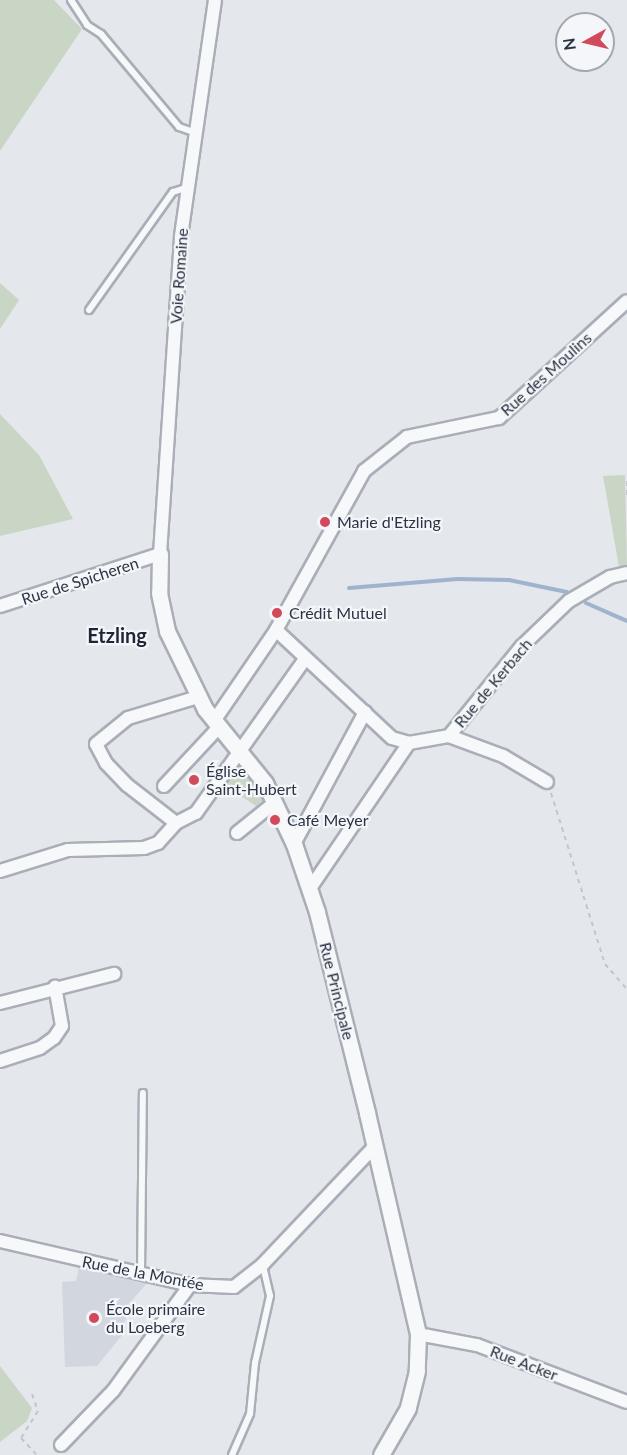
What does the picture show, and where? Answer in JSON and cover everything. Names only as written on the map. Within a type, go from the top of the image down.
[{"type":"street","name":"Voie Romaine","points":[[160,554],[181,236],[215,0]]},
{"type":"street","name":"Rue des Moulins","points":[[164,786],[216,725],[276,630],[364,471],[407,437],[499,417],[627,301]]},
{"type":"street","name":"Rue de Spicheren","points":[[0,606],[160,554]]},
{"type":"street","name":"Rue Principale","points":[[160,554],[159,593],[167,632],[198,697],[216,725],[265,783],[294,844],[309,890],[374,1147],[418,1334],[417,1371],[408,1408],[381,1455]]},
{"type":"street","name":"Rue de Kerbach","points":[[409,743],[449,735],[522,646],[569,602],[610,577],[627,573]]},
{"type":"street","points":[[276,630],[392,738],[409,743],[309,890]]},
{"type":"street","points":[[0,871],[69,850],[144,848],[158,843],[176,823],[196,813],[241,754],[305,659]]},
{"type":"street","points":[[176,823],[127,785],[106,763],[96,744],[128,718],[198,697]]},
{"type":"street","points":[[294,844],[365,712]]},
{"type":"street","points":[[449,735],[503,756],[548,782]]},
{"type":"street","points":[[237,833],[274,803]]},
{"type":"street","points":[[0,1003],[55,987],[114,974]]},
{"type":"street","points":[[0,1061],[40,1048],[54,1038],[62,1026],[55,987]]},
{"type":"street","name":"Rue de la Montée","points":[[0,1241],[190,1285],[234,1287],[262,1264],[374,1147]]},
{"type":"street","points":[[61,1445],[113,1391],[190,1285]]},
{"type":"street","name":"Rue Acker","points":[[418,1334],[477,1345],[627,1402]]},
{"type":"lane","points":[[71,0],[87,25],[101,34],[179,127],[196,133]]},
{"type":"lane","points":[[89,310],[173,192],[188,188]]},
{"type":"lane","points":[[141,1275],[143,1093]]},
{"type":"lane","points":[[232,1455],[250,1414],[255,1363],[270,1296],[262,1264]]},
{"type":"path","points":[[627,481],[627,498]]},
{"type":"path","points":[[548,782],[605,964],[627,989]]},
{"type":"path","points":[[32,1394],[38,1411],[21,1438],[37,1455]]},
{"type":"shaded area","name":"École primaire du Loeberg","points":[[79,1268],[147,1283],[128,1305],[123,1334],[97,1366],[65,1367],[62,1282],[76,1281]]},
{"type":"green space","points":[[0,0],[54,0],[82,29],[0,151]]},
{"type":"green space","points":[[0,283],[19,300],[0,329]]},
{"type":"green space","points":[[0,414],[39,455],[73,519],[0,536]]},
{"type":"green space","points":[[625,475],[627,565],[619,567],[603,476]]},
{"type":"green space","points":[[238,765],[265,799],[256,806],[226,786]]},
{"type":"green space","points":[[0,1366],[32,1408],[27,1421],[0,1442]]},
{"type":"waterway","points":[[349,588],[458,579],[509,580],[567,592]]},
{"type":"waterway","points":[[586,603],[627,621]]},
{"type":"place","name":"Marie d'Etzling","points":[[325,522]]},
{"type":"place","name":"Crédit Mutuel","points":[[277,613]]},
{"type":"place","name":"Église Saint-Hubert","points":[[194,780]]},
{"type":"place","name":"Café Meyer","points":[[275,820]]},
{"type":"place","name":"École primaire du Loeberg","points":[[94,1318]]},
{"type":"district","name":"Etzling","points":[[117,635]]}]
